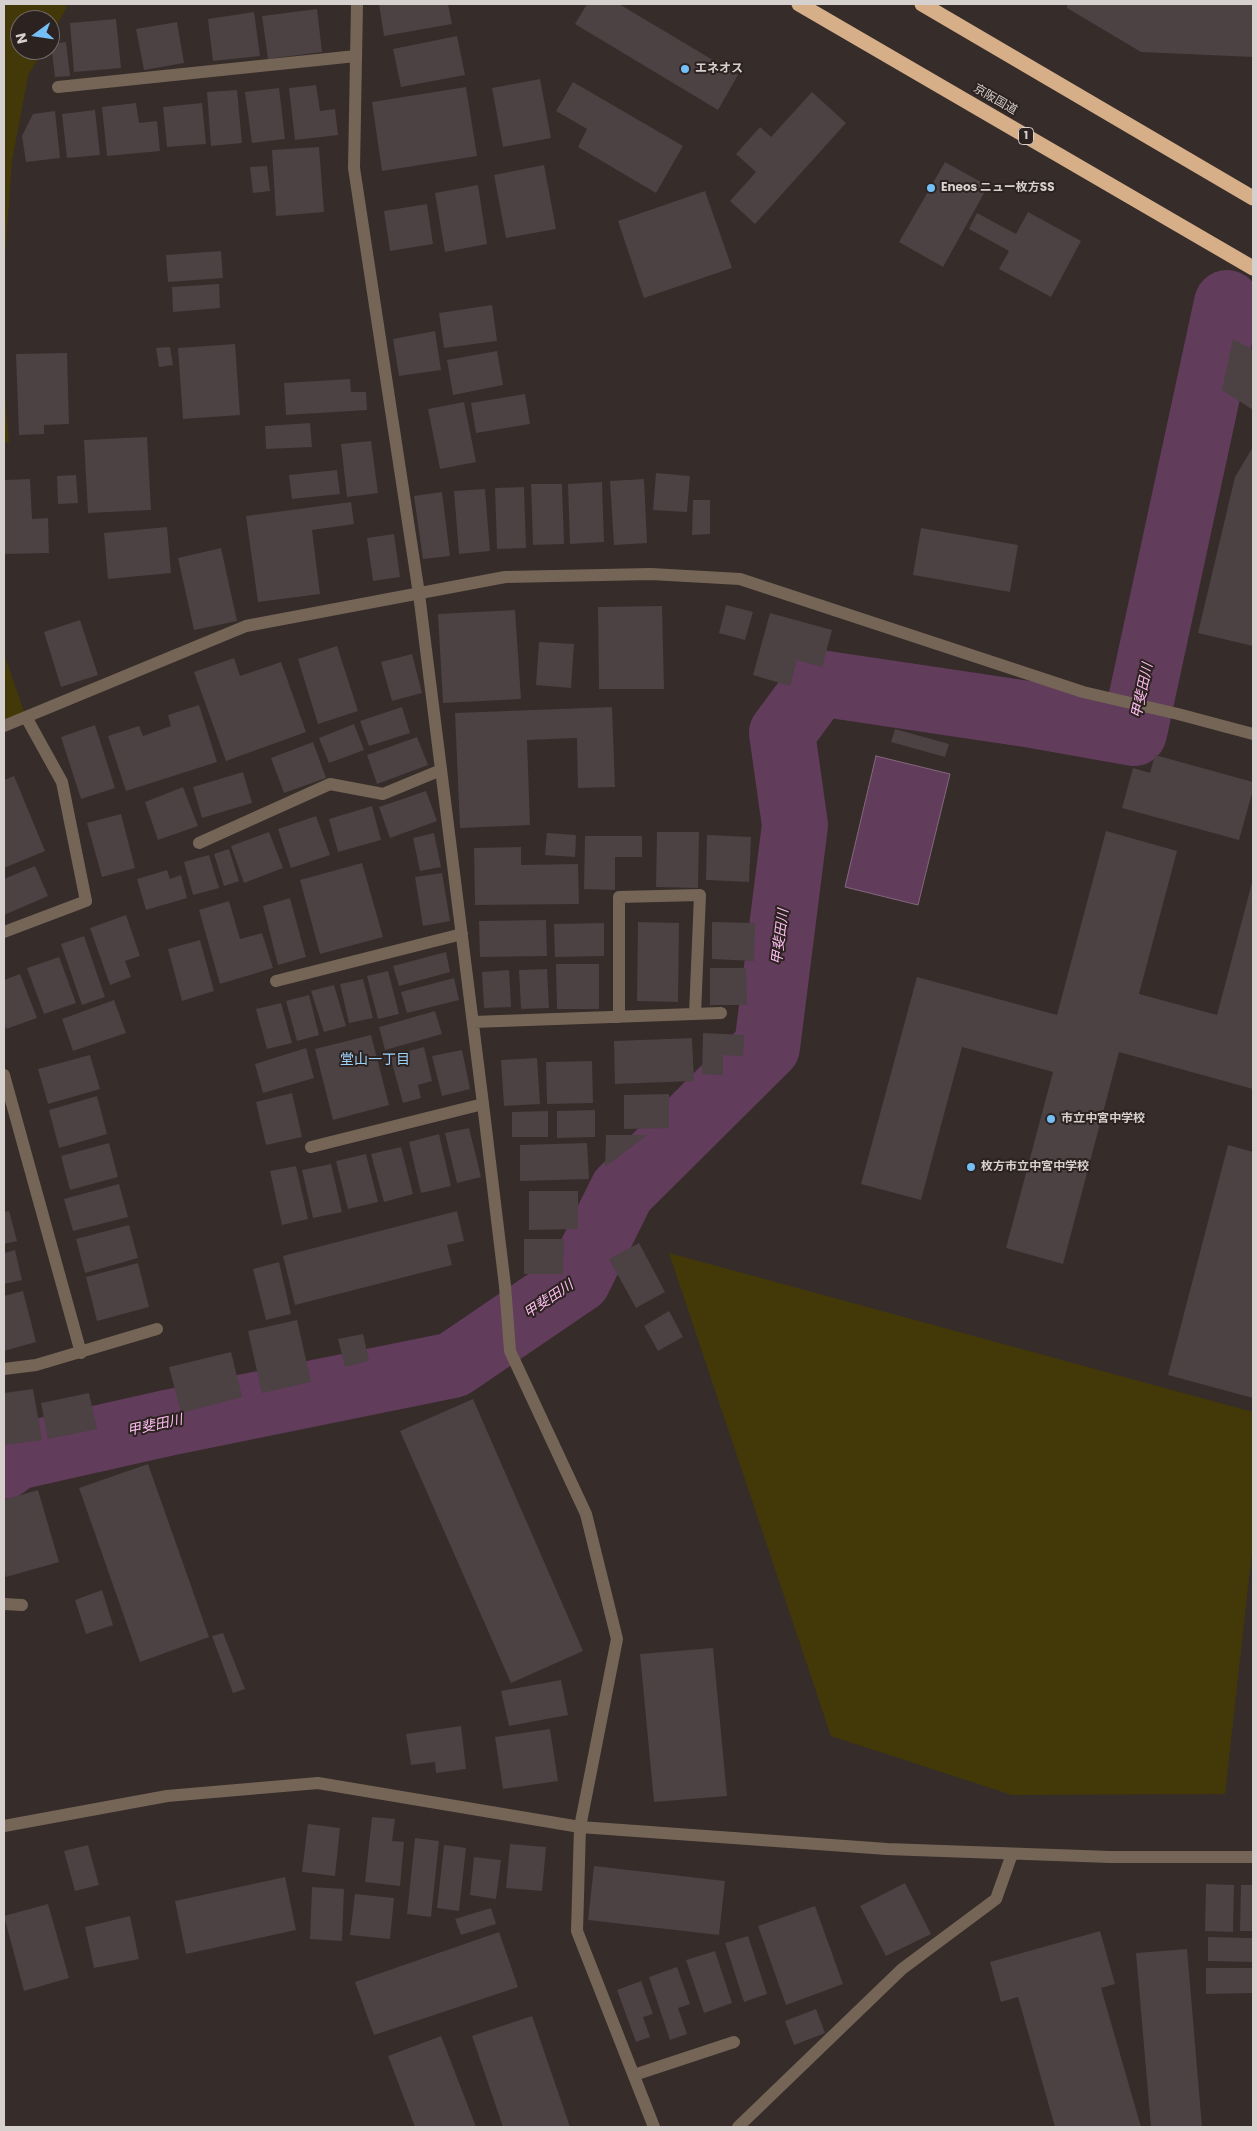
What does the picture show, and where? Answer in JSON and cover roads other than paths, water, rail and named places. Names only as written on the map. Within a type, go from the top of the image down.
[{"type":"highway","name":"京阪国道","points":[[799,4],[1253,268]]},
{"type":"highway","points":[[922,4],[1253,198]]},
{"type":"street","points":[[357,4],[354,168],[419,594],[484,1104],[505,1286],[510,1351],[586,1514],[617,1639],[580,1827],[577,1931],[654,2127]]},
{"type":"street","points":[[58,87],[356,56]]},
{"type":"street","points":[[4,726],[246,626],[505,576],[651,574],[740,579],[1083,692],[1253,734]]},
{"type":"street","points":[[4,932],[86,901],[62,782],[26,717]]},
{"type":"street","points":[[199,843],[330,784],[383,794],[441,770]]},
{"type":"street","points":[[619,1017],[619,897],[700,896],[695,1014]]},
{"type":"street","points":[[276,981],[462,934]]},
{"type":"street","points":[[473,1022],[721,1013]]},
{"type":"street","points":[[4,1075],[80,1353]]},
{"type":"street","points":[[311,1148],[484,1104]]},
{"type":"street","points":[[4,1369],[36,1365],[157,1329]]},
{"type":"street","points":[[4,1604],[22,1605]]},
{"type":"street","points":[[4,1826],[167,1796],[318,1783],[580,1827],[887,1849],[1110,1857],[1253,1857]]},
{"type":"street","points":[[738,2127],[902,1969],[996,1899],[1012,1854]]},
{"type":"street","points":[[634,2075],[734,2042]]},
{"type":"waterway","name":"甲斐田川","points":[[4,1466],[16,1457],[167,1423],[453,1365],[578,1280],[622,1191],[767,1047],[795,825],[782,733],[819,683],[1027,714],[1134,733],[1227,303]]},
{"type":"place","name":"エネオス","points":[[685,69]]},
{"type":"place","name":"Eneos ニュー枚方SS","points":[[931,188]]},
{"type":"place","name":"市立中宮中学校","points":[[1051,1119]]},
{"type":"place","name":"枚方市立中宮中学校","points":[[971,1167]]},
{"type":"district","name":"堂山一丁目","points":[[375,1060]]}]
